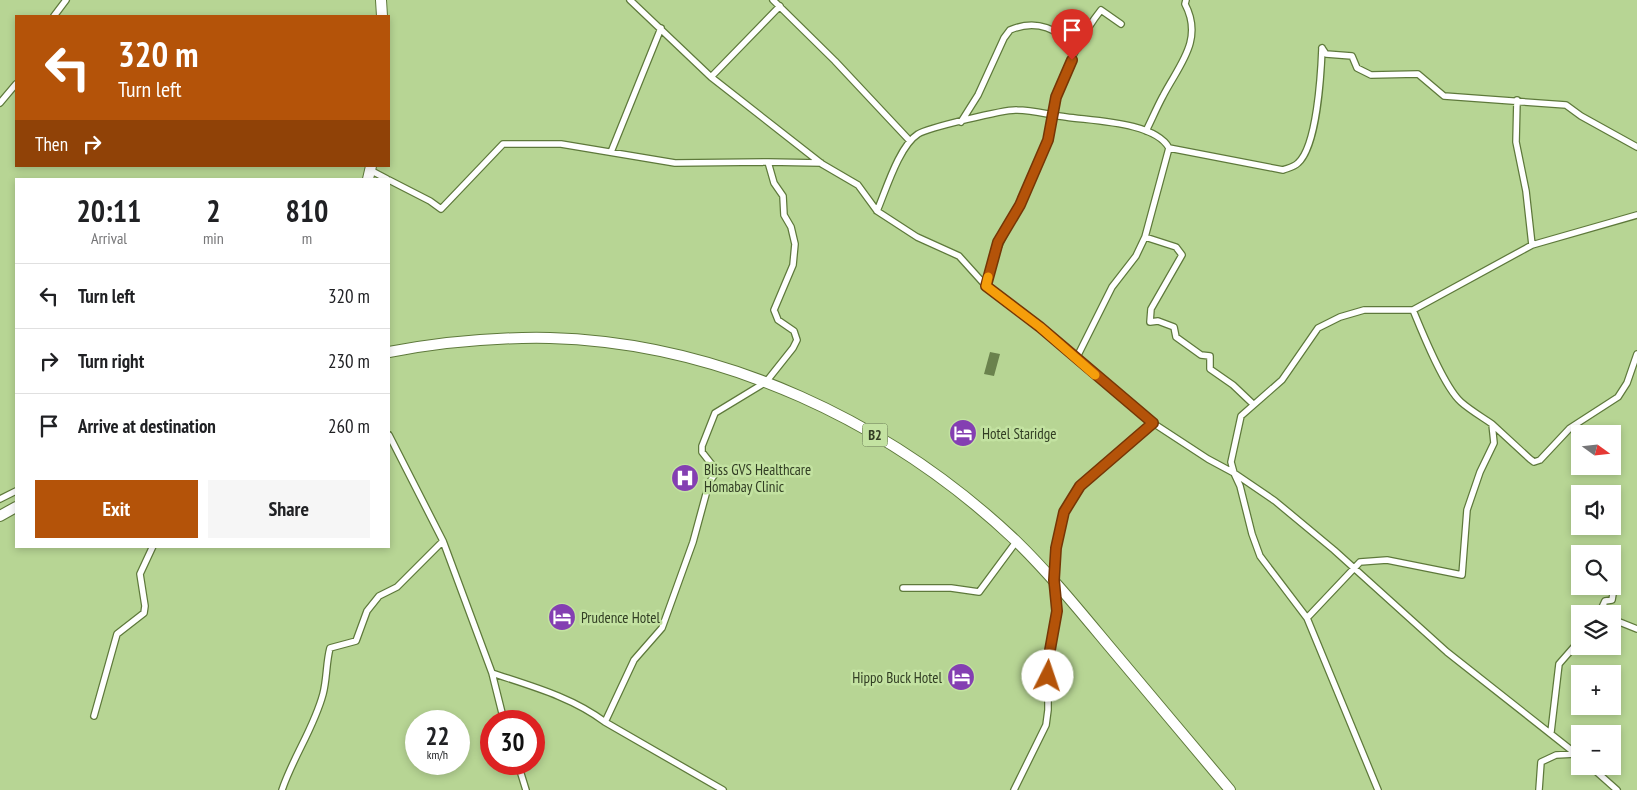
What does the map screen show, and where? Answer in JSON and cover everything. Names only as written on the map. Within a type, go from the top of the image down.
[{"type":"highway","points":[[381,0],[382,15]]},
{"type":"highway","name":"B2","points":[[390,352],[439,343],[506,338],[551,338],[591,341],[645,349],[689,359],[766,382],[846,418],[885,440],[956,489],[1016,542],[1054,580],[1230,790]]},
{"type":"highway","points":[[0,516],[15,508]]},
{"type":"street","points":[[55,15],[66,0]]},
{"type":"street","points":[[630,0],[711,77],[822,164],[858,185],[877,211],[917,237],[959,256],[986,286],[1040,327],[1153,423],[1208,459],[1234,473],[1275,502],[1334,550],[1354,570],[1448,652],[1571,750]]},
{"type":"street","points":[[773,0],[910,141]]},
{"type":"street","points":[[1146,131],[1162,96],[1188,54],[1192,42],[1193,33],[1185,4],[1186,0]]},
{"type":"street","points":[[711,77],[780,6]]},
{"type":"street","points":[[986,286],[998,242],[1020,205],[1048,140],[1062,80],[1078,48],[1101,10],[1121,24]]},
{"type":"street","points":[[961,122],[978,95],[1004,38],[1010,30],[1038,24],[1059,31],[1078,48]]},
{"type":"street","points":[[612,152],[661,28]]},
{"type":"street","points":[[877,211],[910,141],[922,132],[1016,110],[1089,119],[1146,131],[1160,138],[1169,148],[1283,170],[1298,163],[1305,153],[1316,114],[1321,77],[1322,48],[1326,54],[1352,56],[1357,68],[1371,75],[1418,74],[1444,96],[1566,105],[1580,116],[1637,147]]},
{"type":"street","points":[[0,104],[15,85]]},
{"type":"street","points":[[1517,100],[1516,142],[1526,191],[1532,245]]},
{"type":"street","points":[[390,180],[430,201],[440,209],[503,144],[561,144],[675,163],[768,162],[822,164]]},
{"type":"street","points":[[1076,359],[1112,287],[1136,256],[1145,236],[1169,148]]},
{"type":"street","points":[[605,722],[634,660],[662,628],[693,542],[709,482],[715,474],[713,466],[702,452],[710,422],[723,407],[738,401],[766,382],[797,340],[794,331],[778,320],[775,315],[776,305],[793,266],[795,244],[791,227],[784,215],[783,196],[774,183],[768,162]]},
{"type":"street","points":[[370,172],[385,178]]},
{"type":"street","points":[[1378,790],[1307,618],[1260,556],[1252,534],[1240,486],[1231,462],[1241,416],[1282,380],[1318,328],[1340,316],[1364,310],[1413,310],[1532,245],[1637,216]]},
{"type":"street","points":[[1145,236],[1176,247],[1182,255],[1151,309],[1150,322],[1158,321],[1174,327],[1176,337],[1201,355],[1210,356],[1210,369],[1233,385],[1254,404]]},
{"type":"street","points":[[1413,310],[1427,345],[1454,394],[1461,402],[1492,424],[1534,462],[1540,460],[1570,428],[1618,397],[1627,384],[1637,354]]},
{"type":"street","points":[[1014,790],[1046,725],[1048,710],[1048,661],[1057,611],[1054,580],[1058,539],[1064,512],[1075,491],[1153,423]]},
{"type":"street","points":[[1307,618],[1360,562],[1387,560],[1462,575],[1467,510],[1480,472],[1494,444],[1492,424]]},
{"type":"street","points":[[390,437],[443,541],[492,673],[501,710]]},
{"type":"street","points":[[0,499],[15,492]]},
{"type":"street","points":[[282,790],[324,692],[330,648],[356,641],[367,611],[379,596],[397,587],[443,541]]},
{"type":"street","points":[[903,588],[952,588],[979,592],[1016,542]]},
{"type":"street","points":[[94,716],[117,634],[144,613],[145,606],[140,574],[152,548]]},
{"type":"street","points":[[1603,605],[1605,601],[1612,600],[1613,595]]},
{"type":"street","points":[[1621,623],[1637,629]]},
{"type":"street","points":[[1551,732],[1558,664],[1571,650]]},
{"type":"street","points":[[492,673],[546,690],[589,710],[605,722],[723,790]]},
{"type":"street","points":[[1539,790],[1541,762],[1556,755],[1571,756]]},
{"type":"street","points":[[521,775],[526,790]]},
{"type":"street","points":[[1600,775],[1617,790]]},
{"type":"shaded area","points":[[990,352],[1000,354],[994,376],[984,374]]},
{"type":"shaded area","name":"Bliss GVS Healthcare Homabay Clinic","points":[[682,470],[695,476],[688,487],[676,481]]},
{"type":"slow traffic","points":[[988,277],[986,286],[1040,327],[1095,375]]},
{"type":"place","name":"Hotel Staridge","points":[[963,433]]},
{"type":"place","name":"Bliss GVS Healthcare Homabay Clinic","points":[[685,478]]},
{"type":"place","name":"Prudence Hotel","points":[[562,617]]},
{"type":"place","name":"Hippo Buck Hotel","points":[[961,677]]},
{"type":"route","points":[[1048,676],[1048,661],[1057,611],[1054,580],[1056,548],[1064,512],[1075,491],[1129,446],[1153,423],[1040,327],[986,286],[992,258],[998,242],[1020,205],[1048,140],[1056,97],[1072,60]]}]
